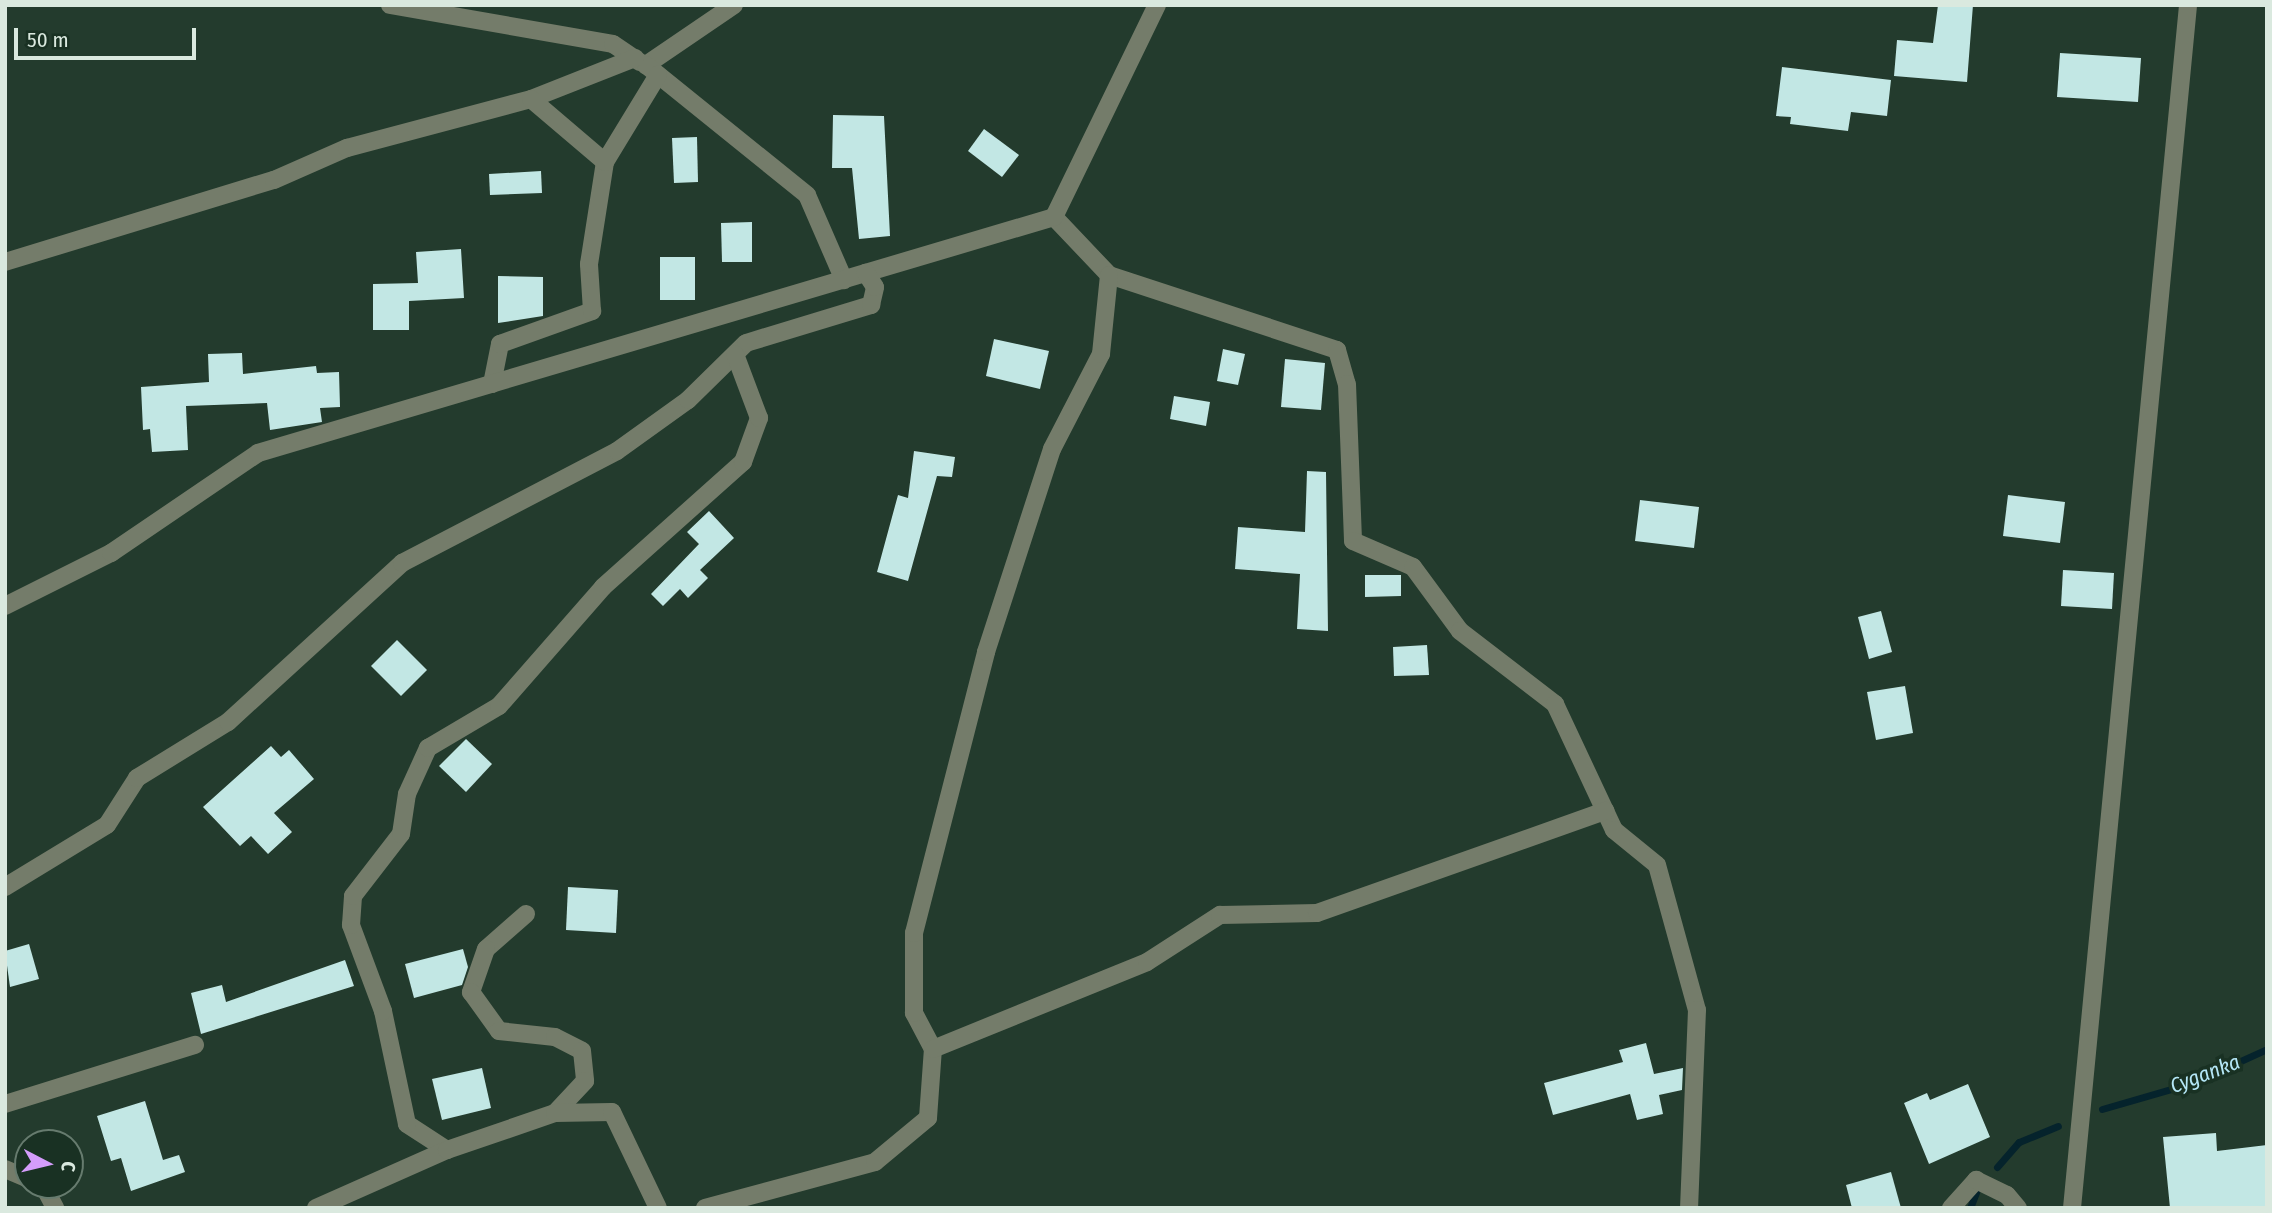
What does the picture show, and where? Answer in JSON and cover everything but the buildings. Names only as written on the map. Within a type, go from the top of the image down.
[{"type":"street","points":[[390,5],[613,44],[646,66],[807,195],[844,280]]},
{"type":"street","points":[[5,262],[274,180],[347,148],[646,66],[734,5]]},
{"type":"street","points":[[5,606],[111,553],[258,453],[1054,217],[1157,5]]},
{"type":"street","points":[[2072,1208],[2188,5]]},
{"type":"street","points":[[492,384],[500,344],[592,311],[589,264],[605,162],[646,66]]},
{"type":"street","points":[[531,99],[605,162]]},
{"type":"street","points":[[1054,217],[1108,275],[1336,350],[1347,384],[1353,541],[1413,567],[1460,631],[1555,704],[1614,830],[1657,865],[1697,1010],[1689,1208]]},
{"type":"street","points":[[5,887],[107,825],[137,778],[228,722],[402,563],[617,452],[688,400],[746,343],[871,305],[875,288],[866,273]]},
{"type":"street","points":[[705,1208],[874,1162],[928,1118],[933,1049],[914,1013],[914,933],[986,652],[1052,449],[1101,354],[1108,275]]},
{"type":"street","points":[[447,1150],[407,1124],[383,1011],[351,925],[353,896],[401,834],[407,794],[428,748],[499,706],[603,587],[743,462],[759,418],[735,354]]},
{"type":"street","points":[[933,1049],[1146,962],[1220,915],[1317,913],[1605,811]]},
{"type":"street","points":[[526,914],[486,949],[471,992],[499,1031],[555,1037],[582,1051],[585,1081],[555,1113]]},
{"type":"street","points":[[5,1104],[195,1045]]},
{"type":"street","points":[[316,1208],[447,1150],[555,1113],[611,1112],[658,1208]]},
{"type":"street","points":[[1951,1208],[1976,1180],[2007,1195],[2018,1208]]},
{"type":"waterway","name":"Cyganka","points":[[2102,1109],[2192,1083],[2267,1049]]},
{"type":"waterway","name":"Cyganka","points":[[1997,1167],[2019,1142],[2058,1126]]},
{"type":"waterway","name":"Cyganka","points":[[1970,1208],[1976,1192]]}]
